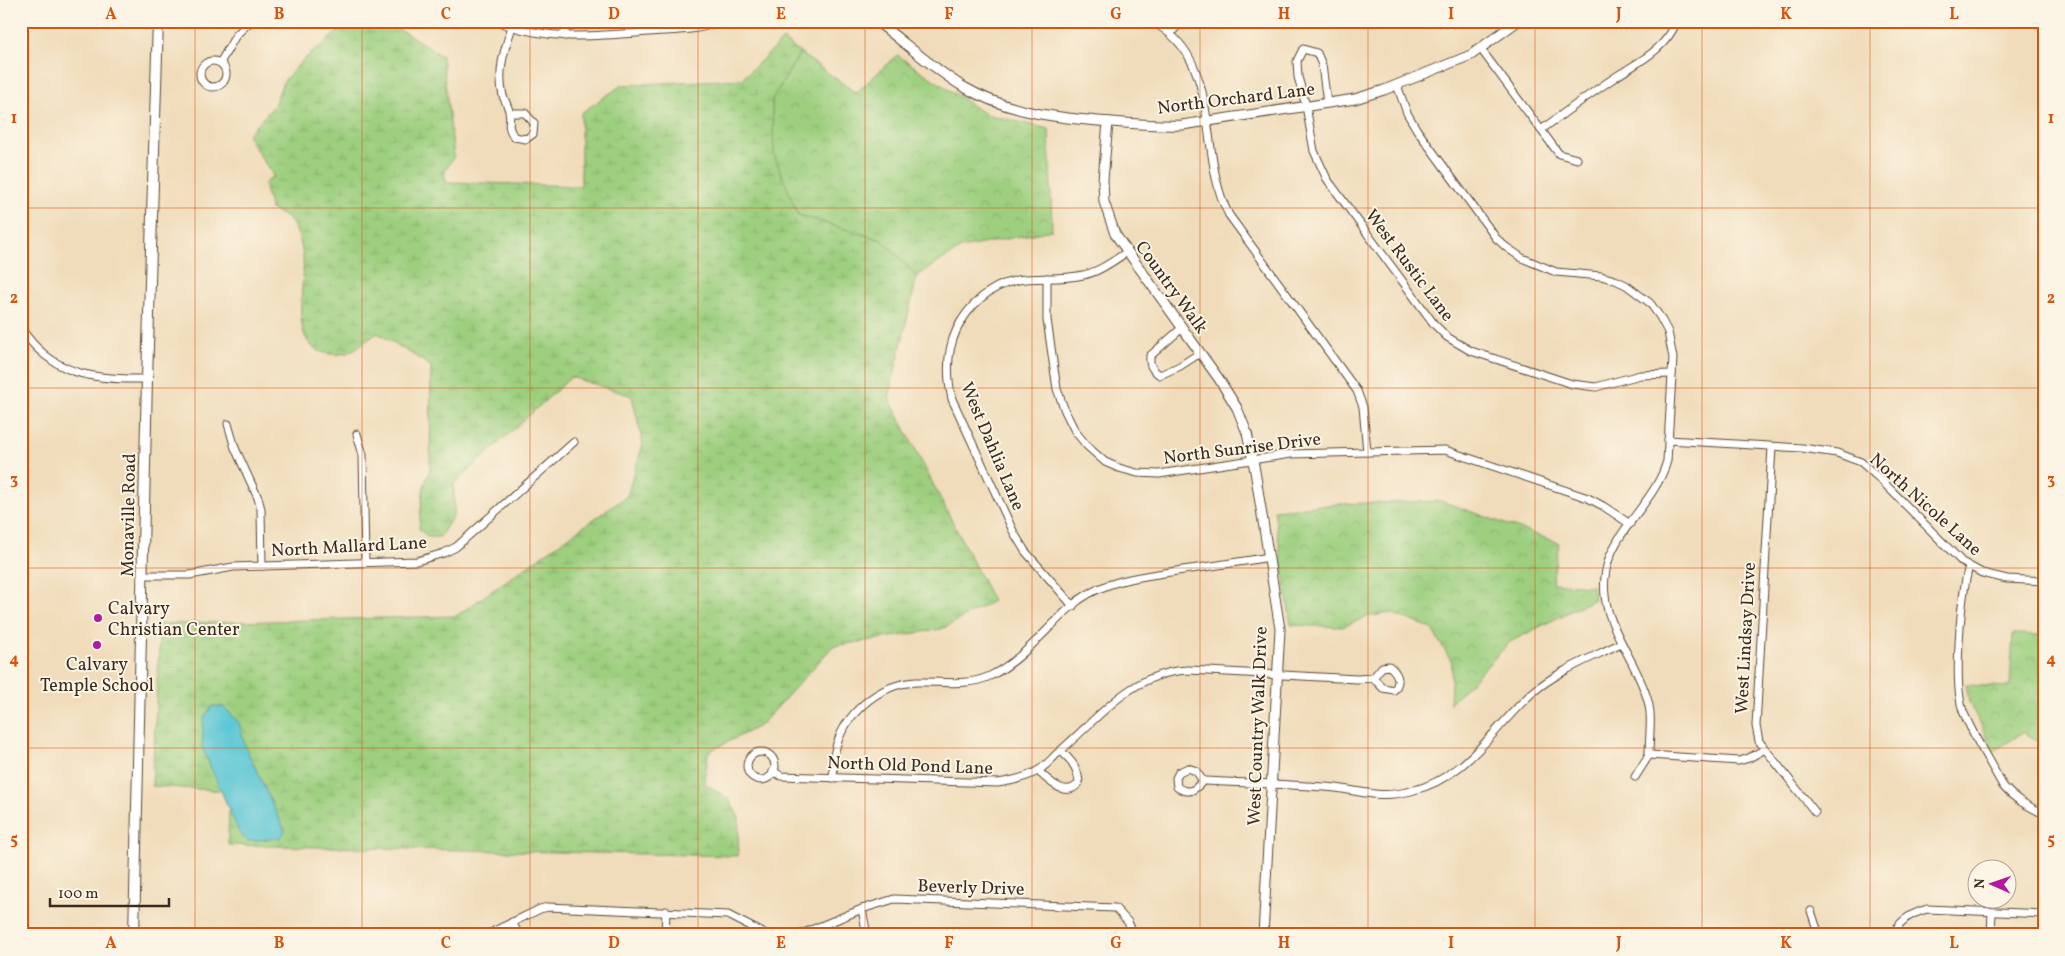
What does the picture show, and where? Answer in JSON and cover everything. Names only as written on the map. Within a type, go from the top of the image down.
[{"type":"main road","name":"Monaville Road","points":[[134,935],[146,379],[158,21]]},
{"type":"street","points":[[497,21],[512,27],[538,33],[565,36],[599,36],[693,29],[722,21]]},
{"type":"street","points":[[565,21],[565,36]]},
{"type":"street","name":"North Orchard Lane","points":[[876,21],[962,85],[985,98],[1029,113],[1153,126],[1206,122],[1355,99],[1397,85],[1471,55],[1518,21]]},
{"type":"street","points":[[1150,21],[1171,34],[1195,65],[1201,85],[1216,181],[1221,201],[1229,215],[1356,391],[1363,407],[1367,452]]},
{"type":"street","points":[[1171,34],[1182,21]]},
{"type":"street","points":[[1541,130],[1612,79],[1655,52],[1668,37],[1677,21]]},
{"type":"street","points":[[220,63],[246,22]]},
{"type":"street","points":[[510,113],[525,113],[534,124],[532,134],[526,139],[514,137],[508,128],[510,113],[502,91],[501,68],[504,50],[512,27]]},
{"type":"street","points":[[1480,48],[1559,154],[1577,159]]},
{"type":"street","name":"West Rustic Lane","points":[[1327,103],[1322,65],[1317,52],[1303,49],[1297,61],[1298,77],[1306,106],[1314,151],[1327,179],[1434,324],[1447,337],[1471,351],[1559,381],[1583,386],[1609,384],[1640,375],[1672,374]]},
{"type":"street","points":[[1397,85],[1407,113],[1417,130],[1496,238],[1522,258],[1540,267],[1556,272],[1601,276],[1615,280],[1650,303],[1668,332],[1673,358],[1667,461],[1662,477],[1617,541],[1606,570],[1604,587],[1605,602],[1611,621],[1642,681],[1648,700],[1649,755],[1635,777]]},
{"type":"street","name":"Country Walk","points":[[1108,122],[1103,180],[1104,202],[1115,234],[1219,379],[1237,408],[1247,433],[1253,460]]},
{"type":"street","name":"West Dahlia Lane","points":[[1073,606],[1025,551],[1014,533],[952,399],[948,382],[949,347],[955,330],[972,306],[1002,285],[1017,280],[1083,275],[1106,266],[1127,252]]},
{"type":"street","name":"North Sunrise Drive","points":[[1047,278],[1047,320],[1057,389],[1075,431],[1087,446],[1105,462],[1136,473],[1175,473],[1291,454],[1432,450],[1459,454],[1588,498],[1630,524]]},
{"type":"street","points":[[21,328],[36,347],[53,362],[75,372],[92,377],[146,379]]},
{"type":"street","points":[[1182,328],[1150,356],[1149,363],[1154,372],[1160,375],[1170,372],[1200,353]]},
{"type":"street","points":[[228,424],[234,448],[258,498],[261,509],[262,566]]},
{"type":"street","points":[[358,434],[364,455],[365,563]]},
{"type":"street","name":"North Nicole Lane","points":[[1668,440],[1802,448],[1837,453],[1860,462],[1882,481],[1962,562],[1982,573],[2007,579],[2044,581]]},
{"type":"street","name":"North Mallard Lane","points":[[143,574],[190,575],[233,567],[417,561],[431,558],[450,550],[574,442]]},
{"type":"street","name":"West Lindsay Drive","points":[[1772,447],[1755,712],[1756,726],[1759,740],[1765,749],[1815,812]]},
{"type":"street","name":"West Country Walk Drive","points":[[1253,460],[1280,629],[1263,935]]},
{"type":"street","points":[[833,778],[835,752],[841,734],[852,716],[879,693],[904,683],[959,684],[989,677],[1012,662],[1086,596],[1112,583],[1269,557]]},
{"type":"street","points":[[1969,566],[1964,585],[1958,694],[1963,712],[2003,786],[2017,800],[2044,814]]},
{"type":"street","points":[[1203,781],[1327,787],[1374,795],[1394,794],[1429,785],[1450,774],[1471,758],[1532,693],[1543,684],[1622,642]]},
{"type":"street","name":"North Old Pond Lane","points":[[773,772],[781,776],[833,778],[998,783],[1012,781],[1038,771],[1118,698],[1134,685],[1152,676],[1175,670],[1189,670],[1356,679],[1372,678]]},
{"type":"street","points":[[1649,755],[1739,761],[1765,749]]},
{"type":"street","points":[[1038,771],[1060,788],[1069,790],[1075,788],[1079,783],[1078,771],[1061,750]]},
{"type":"street","points":[[764,752],[774,762],[773,772],[763,779],[755,778],[748,772],[748,760],[755,753],[764,752]]},
{"type":"street","name":"Beverly Drive","points":[[799,935],[862,909],[894,899],[1115,908],[1128,922],[1134,935]]},
{"type":"street","points":[[486,935],[548,907],[728,915],[768,935]]},
{"type":"street","points":[[862,909],[867,935]]},
{"type":"street","points":[[1894,935],[1903,920],[1914,913],[1927,909],[2044,914]]},
{"type":"street","points":[[665,935],[666,911]]},
{"type":"street","points":[[1811,911],[1819,935]]},
{"type":"street","points":[[1991,935],[1992,912]]},
{"type":"street","points":[[512,922],[519,935]]},
{"type":"green space","points":[[366,21],[386,24],[396,28],[442,56],[454,156],[444,173],[446,182],[581,186],[581,113],[622,85],[742,79],[783,40],[800,53],[772,100],[798,215],[882,240],[917,276],[889,398],[993,601],[942,629],[833,646],[761,725],[708,752],[705,784],[729,799],[739,818],[738,856],[228,845],[229,791],[152,786],[160,624],[456,616],[627,496],[643,444],[632,396],[571,377],[454,484],[454,514],[440,537],[428,537],[419,529],[423,490],[430,469],[431,366],[378,333],[343,354],[325,353],[312,346],[305,336],[302,324],[303,257],[299,238],[290,221],[271,209],[264,185],[269,179],[274,177],[247,135],[274,106],[283,82],[301,62],[345,26]]},
{"type":"green space","points":[[800,53],[856,93],[897,55],[985,114],[1049,129],[1052,230],[961,248],[917,276],[882,240],[798,215],[774,155],[772,100]]},
{"type":"green space","points":[[1441,501],[1559,543],[1552,583],[1592,586],[1594,599],[1510,642],[1450,704],[1452,662],[1431,628],[1391,613],[1366,617],[1343,627],[1291,625],[1274,510],[1339,504]]},
{"type":"green space","points":[[2013,634],[2044,635],[2044,745],[2024,732],[1994,751],[1969,702],[1966,685],[2010,687]]},
{"type":"water","points":[[212,706],[224,707],[239,723],[245,746],[285,831],[280,838],[247,841],[238,830],[202,747],[204,718]]},
{"type":"place","name":"Calvary Christian Center","points":[[98,618]]},
{"type":"place","name":"Calvary Temple School","points":[[97,645]]}]
